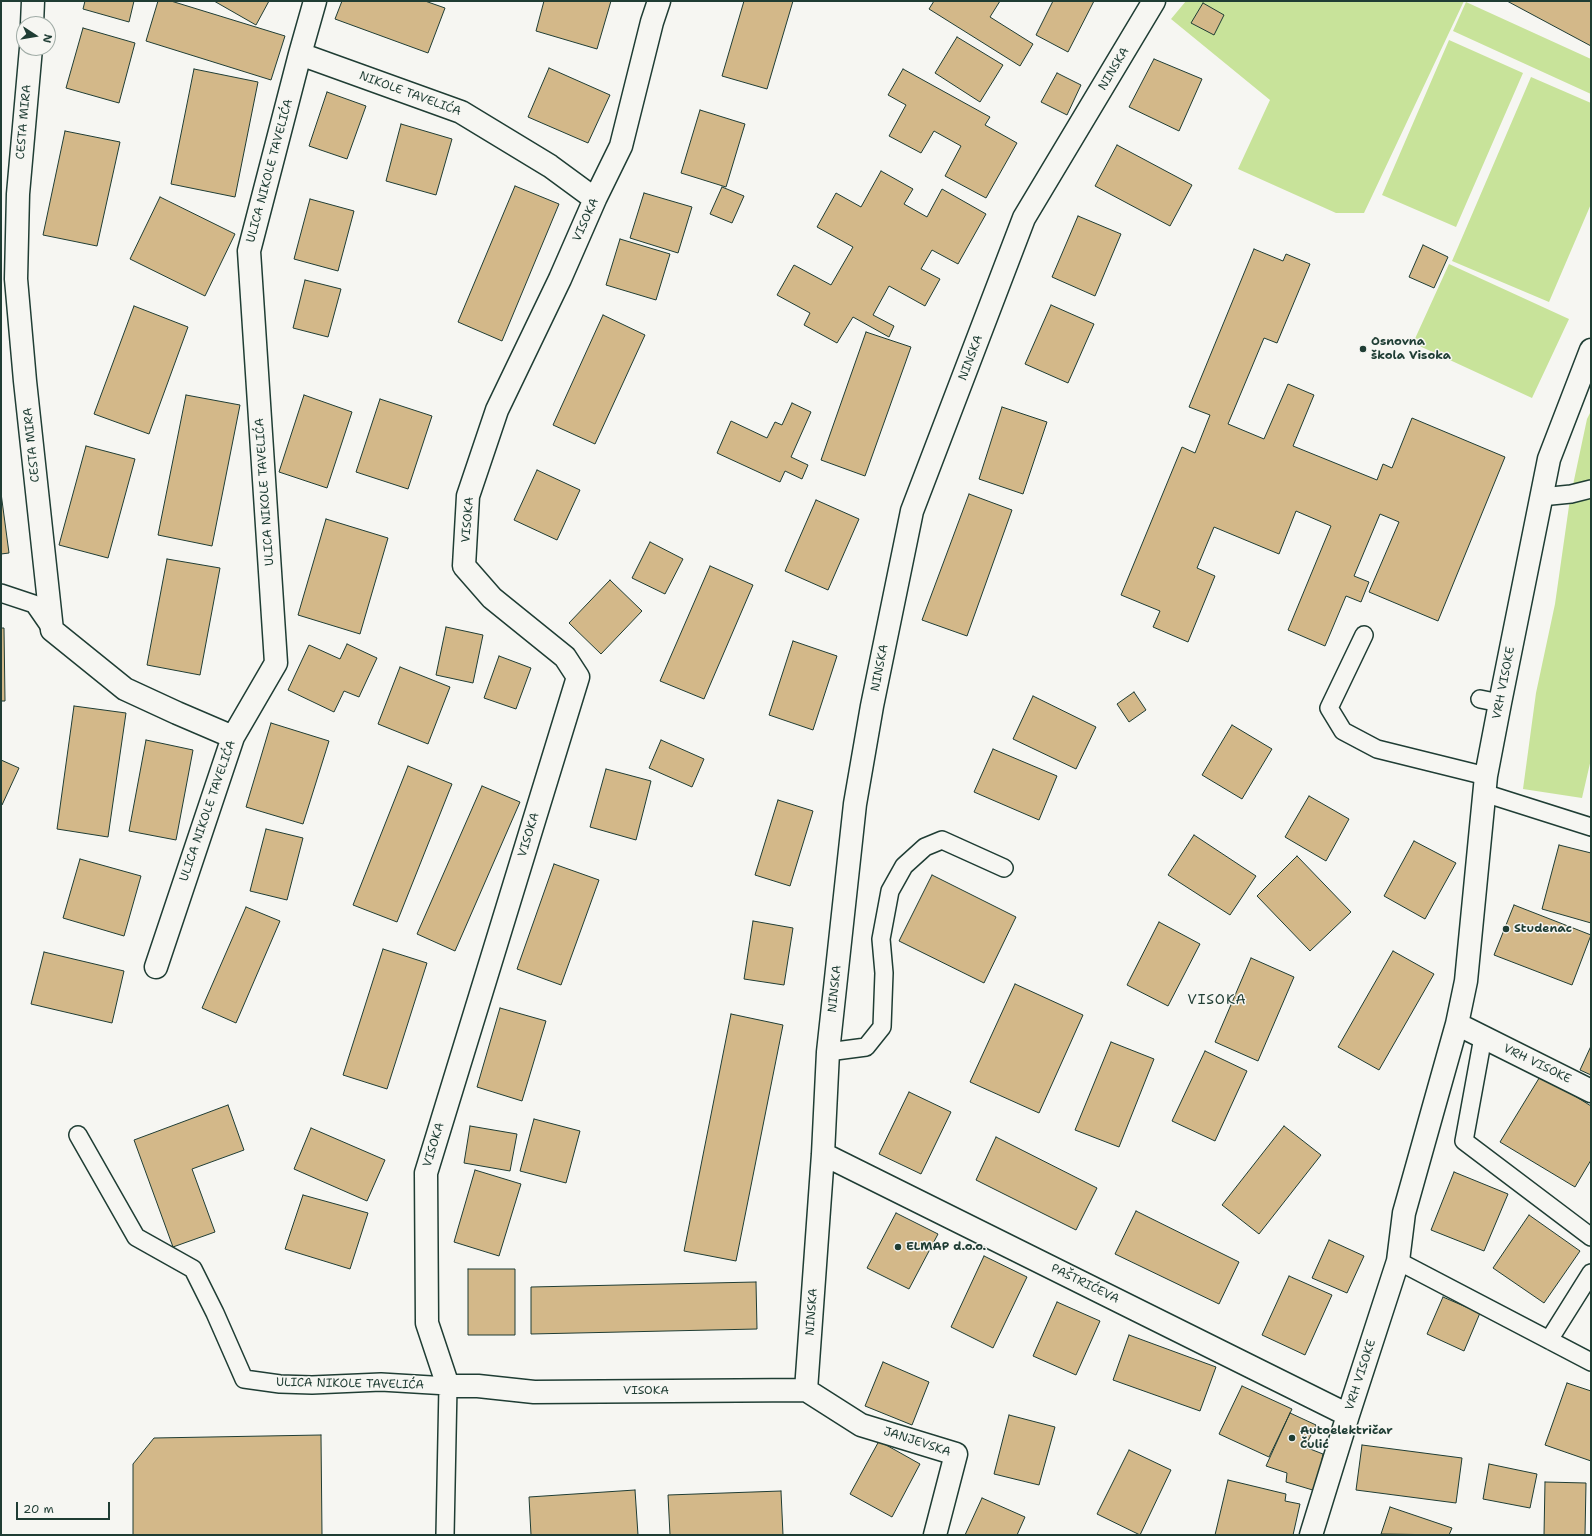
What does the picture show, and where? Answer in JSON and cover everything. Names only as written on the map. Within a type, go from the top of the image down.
[{"type":"street","points":[[32,16],[33,1]]},
{"type":"street","name":"ULICA NIKOLE TAVELIĆA","points":[[156,966],[233,737],[276,662],[249,251],[315,1]]},
{"type":"street","name":"VISOKA","points":[[659,1],[652,22],[621,146],[595,199],[560,279],[497,410],[468,496],[464,566],[492,598],[565,657],[578,677],[426,1173],[427,1324],[448,1386],[478,1386],[534,1392],[806,1390]]},
{"type":"street","name":"NINSKA","points":[[806,1390],[823,1154],[828,1052],[855,804],[872,706],[912,512],[1024,218],[1154,1]]},
{"type":"street","name":"NIKOLE TAVELIĆA","points":[[300,54],[461,112],[550,166],[595,199]]},
{"type":"street","name":"CESTA MIRA","points":[[30,56],[18,194],[16,279],[25,381],[52,630]]},
{"type":"street","name":"VRH VISOKE","points":[[1311,1535],[1348,1414],[1398,1261],[1404,1212],[1457,1024],[1466,981],[1485,784],[1490,701],[1541,497],[1549,458],[1591,350]]},
{"type":"street","points":[[52,630],[125,689],[233,737]]},
{"type":"street","name":"VRH VISOKE","points":[[1457,1024],[1591,1091]]},
{"type":"street","name":"PAŠTRIĆEVA","points":[[823,1154],[1348,1414]]},
{"type":"street","name":"JANJEVSKA","points":[[806,1390],[861,1425],[956,1454],[936,1535]]},
{"type":"lane","points":[[1541,497],[1572,494],[1591,489]]},
{"type":"lane","points":[[1,593],[34,604],[52,630]]},
{"type":"lane","points":[[1364,635],[1329,708],[1343,731],[1377,749],[1485,784],[1591,827]]},
{"type":"lane","points":[[828,1052],[866,1047],[882,1027],[884,973],[881,939],[890,891],[904,866],[925,847],[942,840],[1004,868]]},
{"type":"lane","points":[[1483,1037],[1464,1141],[1591,1237]]},
{"type":"lane","name":"ULICA NIKOLE TAVELIĆA","points":[[78,1135],[136,1237],[193,1269],[215,1313],[244,1379],[280,1384],[312,1386],[381,1382],[448,1386]]},
{"type":"lane","points":[[1398,1261],[1591,1362]]},
{"type":"lane","points":[[1549,1340],[1591,1273]]},
{"type":"lane","points":[[445,1535],[448,1386]]},
{"type":"green space","points":[[1186,1],[1464,1],[1364,213],[1336,213],[1238,169],[1270,100],[1171,19]]},
{"type":"green space","points":[[1466,2],[1591,59],[1591,94],[1453,31]]},
{"type":"green space","points":[[1449,40],[1523,73],[1456,227],[1382,195]]},
{"type":"green space","points":[[1531,77],[1591,103],[1591,204],[1549,302],[1452,261]]},
{"type":"green space","points":[[1449,264],[1569,319],[1532,398],[1413,343]]},
{"type":"green space","points":[[1591,411],[1591,759],[1582,798],[1523,789],[1536,693],[1555,604],[1570,499],[1587,419]]},
{"type":"building","points":[[85,1],[134,1],[129,22],[83,9]]},
{"type":"building","points":[[158,1],[171,1],[285,36],[271,80],[146,41]]},
{"type":"building","points":[[214,1],[269,1],[256,25]]},
{"type":"building","points":[[342,1],[425,1],[445,8],[428,53],[335,19]]},
{"type":"building","points":[[544,1],[611,1],[597,49],[536,31]]},
{"type":"building","points":[[744,1],[793,1],[767,89],[722,76]]},
{"type":"building","points":[[934,1],[1000,1],[990,17],[1033,44],[1020,66],[929,9]]},
{"type":"building","points":[[1053,1],[1094,1],[1068,52],[1036,35]]},
{"type":"building","points":[[1507,1],[1591,1],[1591,46]]},
{"type":"building","points":[[1203,3],[1224,15],[1214,35],[1191,23]]},
{"type":"building","points":[[83,28],[135,43],[119,103],[66,88]]},
{"type":"building","points":[[957,37],[1003,65],[980,102],[935,73]]},
{"type":"building","points":[[1154,59],[1202,79],[1179,131],[1129,107]]},
{"type":"building","points":[[549,68],[610,95],[588,143],[528,117]]},
{"type":"building","points":[[194,69],[258,82],[235,197],[171,184]]},
{"type":"building","points":[[903,69],[990,117],[985,125],[1017,143],[986,198],[945,176],[961,146],[934,131],[921,153],[889,136],[906,105],[888,95]]},
{"type":"building","points":[[1057,73],[1081,85],[1067,115],[1041,102]]},
{"type":"building","points":[[327,92],[366,106],[347,159],[309,146]]},
{"type":"building","points":[[700,110],[745,124],[726,187],[681,173]]},
{"type":"building","points":[[401,124],[452,139],[436,195],[386,181]]},
{"type":"building","points":[[65,131],[120,142],[97,246],[43,235]]},
{"type":"building","points":[[1117,145],[1192,185],[1170,226],[1095,186]]},
{"type":"building","points":[[881,171],[913,189],[904,204],[927,217],[942,189],[986,214],[958,264],[932,250],[921,269],[940,279],[925,306],[889,286],[873,315],[894,326],[889,337],[853,317],[837,343],[804,325],[810,313],[777,295],[794,265],[831,285],[853,247],[817,227],[836,193],[861,207]]},
{"type":"building","points":[[515,186],[559,204],[502,341],[458,322]]},
{"type":"building","points":[[722,187],[744,196],[732,223],[710,214]]},
{"type":"building","points":[[644,193],[692,207],[678,253],[630,238]]},
{"type":"building","points":[[160,197],[235,234],[205,296],[130,259]]},
{"type":"building","points":[[310,199],[354,211],[338,271],[294,259]]},
{"type":"building","points":[[1078,216],[1121,234],[1095,296],[1052,277]]},
{"type":"building","points":[[620,239],[670,254],[656,300],[606,285]]},
{"type":"building","points":[[1423,245],[1448,257],[1434,288],[1409,277]]},
{"type":"building","points":[[1254,249],[1283,261],[1286,254],[1310,264],[1277,343],[1264,338],[1228,424],[1264,439],[1288,384],[1314,395],[1293,446],[1377,480],[1383,464],[1392,468],[1412,418],[1505,457],[1438,621],[1369,592],[1399,522],[1380,514],[1354,576],[1369,582],[1361,602],[1346,596],[1325,646],[1288,630],[1331,526],[1296,511],[1279,554],[1214,527],[1197,568],[1215,576],[1188,642],[1153,627],[1160,611],[1121,595],[1182,447],[1195,453],[1210,415],[1189,407]]},
{"type":"building","points":[[305,280],[341,289],[328,337],[293,328]]},
{"type":"building","points":[[1051,305],[1094,324],[1068,383],[1025,364]]},
{"type":"building","points":[[134,306],[188,327],[149,434],[94,414]]},
{"type":"building","points":[[603,315],[645,335],[595,444],[553,425]]},
{"type":"building","points":[[866,332],[911,347],[865,476],[821,460]]},
{"type":"building","points":[[186,395],[240,405],[212,546],[158,535]]},
{"type":"building","points":[[304,395],[352,412],[327,488],[279,472]]},
{"type":"building","points":[[380,399],[432,416],[408,489],[356,472]]},
{"type":"building","points":[[792,403],[811,412],[791,457],[808,465],[802,479],[785,471],[780,482],[717,453],[731,421],[767,438],[775,422],[782,425]]},
{"type":"building","points":[[1002,407],[1047,422],[1023,494],[979,479]]},
{"type":"building","points":[[86,446],[135,459],[108,558],[59,545]]},
{"type":"building","points":[[537,470],[580,490],[557,540],[514,520]]},
{"type":"building","points":[[1,493],[9,553],[1,554]]},
{"type":"building","points":[[969,494],[1012,510],[967,636],[922,620]]},
{"type":"building","points":[[816,500],[859,519],[828,590],[785,571]]},
{"type":"building","points":[[326,519],[388,538],[360,634],[298,615]]},
{"type":"building","points":[[650,542],[683,559],[665,594],[632,578]]},
{"type":"building","points":[[167,559],[220,568],[200,675],[147,665]]},
{"type":"building","points":[[710,566],[753,585],[704,699],[660,681]]},
{"type":"building","points":[[610,580],[642,611],[601,654],[569,623]]},
{"type":"building","points":[[446,627],[483,635],[473,683],[436,675]]},
{"type":"building","points":[[1,628],[4,628],[5,701],[1,701]]},
{"type":"building","points":[[793,641],[837,656],[813,730],[769,715]]},
{"type":"building","points":[[347,644],[377,658],[359,697],[344,691],[334,712],[288,690],[309,645],[340,659]]},
{"type":"building","points":[[499,656],[531,668],[516,709],[484,698]]},
{"type":"building","points":[[400,667],[450,687],[428,744],[378,724]]},
{"type":"building","points":[[1134,692],[1146,710],[1129,722],[1117,704]]},
{"type":"building","points":[[1033,696],[1096,727],[1076,769],[1013,739]]},
{"type":"building","points":[[74,706],[126,713],[108,837],[57,829]]},
{"type":"building","points":[[271,723],[329,741],[303,824],[246,807]]},
{"type":"building","points":[[1232,725],[1272,749],[1242,799],[1202,775]]},
{"type":"building","points":[[146,740],[193,750],[176,840],[129,831]]},
{"type":"building","points":[[661,740],[704,759],[692,787],[649,768]]},
{"type":"building","points":[[993,749],[1057,776],[1039,820],[974,792]]},
{"type":"building","points":[[1,760],[19,768],[2,805],[1,804]]},
{"type":"building","points":[[408,766],[452,784],[397,922],[353,905]]},
{"type":"building","points":[[606,769],[651,781],[636,840],[590,827]]},
{"type":"building","points":[[482,786],[520,802],[455,951],[417,934]]},
{"type":"building","points":[[1309,796],[1349,819],[1326,861],[1285,837]]},
{"type":"building","points":[[778,800],[813,811],[790,886],[755,875]]},
{"type":"building","points":[[266,829],[303,838],[287,900],[250,891]]},
{"type":"building","points":[[1194,835],[1256,876],[1230,915],[1168,875]]},
{"type":"building","points":[[1414,841],[1456,863],[1425,919],[1384,896]]},
{"type":"building","points":[[1559,845],[1591,853],[1591,923],[1542,909]]},
{"type":"building","points":[[1297,856],[1351,912],[1310,951],[1257,896]]},
{"type":"building","points":[[80,859],[141,876],[124,936],[63,918]]},
{"type":"building","points":[[554,864],[599,880],[561,985],[517,969]]},
{"type":"building","points":[[932,875],[1016,917],[984,983],[899,941]]},
{"type":"building","points":[[1514,905],[1591,935],[1572,985],[1494,955]]},
{"type":"building","points":[[246,907],[280,921],[236,1023],[202,1008]]},
{"type":"building","points":[[753,921],[793,928],[784,985],[744,979]]},
{"type":"building","points":[[1159,922],[1200,944],[1168,1006],[1127,985]]},
{"type":"building","points":[[383,949],[427,963],[387,1089],[343,1075]]},
{"type":"building","points":[[1393,951],[1434,974],[1379,1070],[1338,1047]]},
{"type":"building","points":[[44,952],[124,971],[112,1023],[31,1004]]},
{"type":"building","points":[[1251,958],[1294,977],[1258,1061],[1215,1042]]},
{"type":"building","points":[[1015,984],[1083,1015],[1039,1113],[970,1082]]},
{"type":"building","points":[[500,1008],[546,1021],[522,1101],[477,1087]]},
{"type":"building","points":[[731,1014],[783,1025],[736,1261],[684,1251]]},
{"type":"building","points":[[1111,1042],[1154,1059],[1119,1147],[1075,1130]]},
{"type":"building","points":[[1591,1046],[1591,1075],[1580,1070]]},
{"type":"building","points":[[1205,1051],[1247,1071],[1215,1141],[1172,1121]]},
{"type":"building","points":[[1541,1075],[1591,1106],[1591,1160],[1575,1187],[1500,1142]]},
{"type":"building","points":[[909,1092],[951,1112],[921,1174],[879,1154]]},
{"type":"building","points":[[228,1105],[244,1150],[192,1169],[215,1232],[173,1247],[134,1140]]},
{"type":"building","points":[[534,1119],[580,1131],[566,1183],[520,1171]]},
{"type":"building","points":[[470,1126],[517,1134],[510,1171],[464,1163]]},
{"type":"building","points":[[1284,1126],[1321,1155],[1259,1234],[1222,1205]]},
{"type":"building","points":[[311,1128],[385,1160],[367,1201],[294,1169]]},
{"type":"building","points":[[996,1137],[1097,1188],[1076,1230],[976,1180]]},
{"type":"building","points":[[475,1170],[521,1184],[499,1256],[454,1242]]},
{"type":"building","points":[[1454,1172],[1508,1194],[1484,1251],[1431,1230]]},
{"type":"building","points":[[303,1195],[368,1213],[350,1269],[285,1249]]},
{"type":"building","points":[[1136,1211],[1239,1262],[1219,1304],[1115,1254]]},
{"type":"building","points":[[896,1213],[938,1234],[909,1289],[867,1268]]},
{"type":"building","points":[[1529,1215],[1580,1251],[1544,1303],[1493,1268]]},
{"type":"building","points":[[1329,1240],[1364,1256],[1347,1293],[1312,1278]]},
{"type":"building","points":[[984,1256],[1027,1277],[993,1348],[951,1327]]},
{"type":"building","points":[[468,1269],[515,1269],[515,1335],[468,1335]]},
{"type":"building","points":[[1289,1276],[1332,1295],[1305,1355],[1262,1335]]},
{"type":"building","points":[[756,1282],[757,1329],[531,1334],[531,1287]]},
{"type":"building","points":[[1443,1297],[1480,1313],[1464,1351],[1427,1334]]},
{"type":"building","points":[[1057,1302],[1100,1321],[1076,1375],[1033,1356]]},
{"type":"building","points":[[1129,1335],[1216,1367],[1200,1411],[1113,1380]]},
{"type":"building","points":[[883,1362],[929,1382],[912,1425],[865,1406]]},
{"type":"building","points":[[1567,1383],[1591,1391],[1591,1461],[1545,1445]]},
{"type":"building","points":[[1242,1386],[1292,1409],[1269,1457],[1219,1434]]},
{"type":"building","points":[[1290,1413],[1316,1425],[1305,1447],[1323,1454],[1316,1491],[1286,1482],[1287,1473],[1266,1466]]},
{"type":"building","points":[[1009,1415],[1055,1427],[1039,1485],[994,1474]]},
{"type":"building","points":[[321,1435],[322,1535],[133,1535],[133,1464],[154,1438]]},
{"type":"building","points":[[879,1441],[920,1464],[892,1517],[850,1494]]},
{"type":"building","points":[[1362,1445],[1462,1458],[1456,1503],[1356,1490]]},
{"type":"building","points":[[1129,1450],[1171,1470],[1140,1535],[1097,1514]]},
{"type":"building","points":[[1489,1464],[1537,1474],[1530,1508],[1483,1499]]},
{"type":"building","points":[[1228,1480],[1286,1494],[1285,1501],[1300,1504],[1293,1535],[1215,1535]]},
{"type":"building","points":[[1545,1482],[1586,1483],[1585,1535],[1544,1535]]},
{"type":"building","points":[[635,1490],[638,1535],[531,1535],[529,1497]]},
{"type":"building","points":[[781,1491],[783,1535],[670,1535],[668,1495]]},
{"type":"building","points":[[982,1498],[1025,1517],[1017,1535],[965,1535]]},
{"type":"building","points":[[1390,1507],[1452,1528],[1449,1535],[1381,1534]]},
{"type":"place","name":"Osnovna škola Visoka","points":[[1363,349]]},
{"type":"place","name":"Studenac","points":[[1506,929]]},
{"type":"place","name":"ELMAP d.o.o.","points":[[898,1247]]},
{"type":"place","name":"Autoelektričar Čulić","points":[[1292,1438]]},
{"type":"district","name":"VISOKA","points":[[1217,1000]]}]
